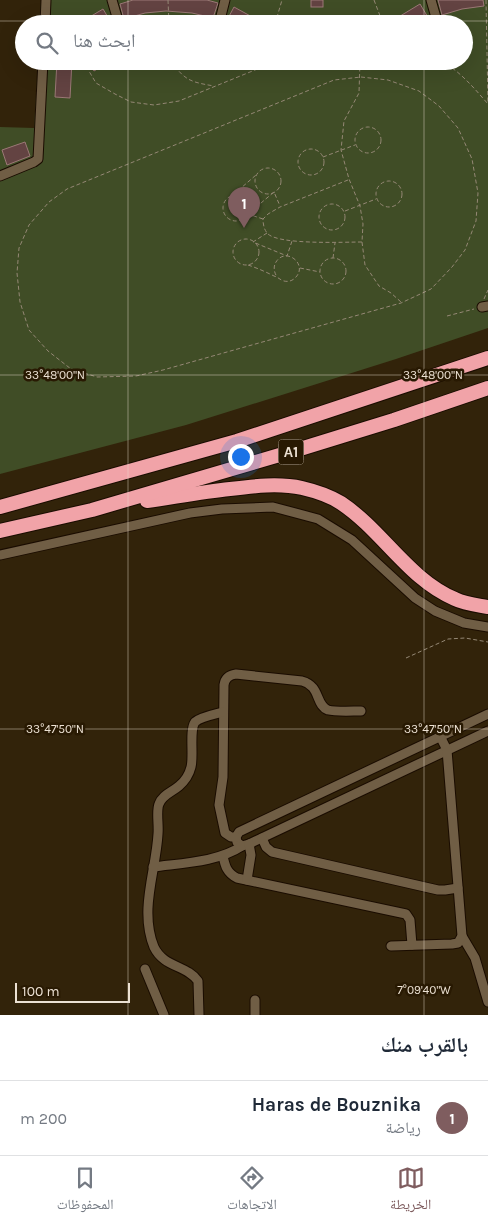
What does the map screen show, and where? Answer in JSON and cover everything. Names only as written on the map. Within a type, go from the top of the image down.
[{"type":"highway","points":[[371,398],[488,349]]},
{"type":"highway","name":"A1","points":[[0,507],[237,441],[488,358]]},
{"type":"highway","name":"A1","points":[[0,531],[92,510],[394,420],[488,388]]},
{"type":"highway","points":[[92,510],[248,486],[282,485],[303,488],[340,502],[356,514],[423,580],[440,591],[455,599],[473,605],[488,607]]},
{"type":"street","points":[[45,15],[46,0]]},
{"type":"street","points":[[112,0],[116,15]]},
{"type":"street","points":[[221,15],[225,0]]},
{"type":"street","points":[[431,0],[436,15]]},
{"type":"street","points":[[0,176],[38,159],[43,70]]},
{"type":"street","points":[[0,555],[190,513],[222,509],[273,508],[318,519],[352,540],[415,598],[435,611],[464,623],[488,627]]},
{"type":"street","points":[[236,837],[231,837],[224,833],[220,810],[223,777],[224,682],[228,676],[236,674],[306,682],[313,687],[322,705],[327,709],[361,711]]},
{"type":"street","points":[[199,1015],[199,983],[197,978],[169,964],[155,949],[149,925],[148,909],[158,834],[159,804],[164,797],[183,782],[189,773],[192,764],[194,724],[201,719],[224,712]]},
{"type":"street","points":[[236,837],[241,831],[488,714]]},
{"type":"street","points":[[153,868],[223,856],[488,731]]},
{"type":"street","points":[[440,736],[447,750],[462,936],[475,958],[488,1002]]},
{"type":"street","points":[[338,785],[345,799]]},
{"type":"street","points":[[236,837],[237,842],[245,845],[251,855],[247,880]]},
{"type":"street","points":[[262,838],[266,847],[272,852],[438,890],[458,888]]},
{"type":"street","points":[[223,856],[229,873],[237,878],[406,914],[410,920],[412,945]]},
{"type":"street","points":[[391,946],[455,944],[460,941],[462,936]]},
{"type":"street","points":[[145,969],[164,1015]]},
{"type":"street","points":[[255,1000],[255,1015]]},
{"type":"path","points":[[168,0],[169,15]]},
{"type":"path","points":[[278,15],[282,0]]},
{"type":"path","points":[[374,0],[380,15]]},
{"type":"path","points":[[486,0],[488,104]]},
{"type":"path","points":[[89,70],[96,82],[115,94],[131,102],[154,106],[179,101],[255,70]]},
{"type":"path","points":[[177,70],[192,82],[214,86]]},
{"type":"path","points":[[361,70],[359,93],[344,121],[341,150],[349,179],[360,206],[365,265],[379,286],[392,293],[401,302]]},
{"type":"path","points":[[454,70],[488,104]]},
{"type":"path","points":[[361,77],[388,80],[419,92],[439,106],[458,128],[472,159],[478,192],[476,221],[465,250],[452,267],[431,288],[401,302],[163,370],[136,376],[97,377],[71,368],[48,352],[30,330],[20,302],[17,273],[18,256],[29,225],[49,202],[67,189],[334,80],[361,77]]},
{"type":"path","points":[[364,127],[372,127],[380,135],[379,146],[374,151],[364,152],[356,145],[356,134],[364,127]]},
{"type":"path","points":[[323,158],[356,145]]},
{"type":"path","points":[[310,149],[318,152],[323,158],[323,165],[317,173],[307,174],[299,167],[299,157],[307,150],[310,149]]},
{"type":"path","points":[[264,168],[272,168],[280,176],[281,184],[274,192],[243,219],[236,221],[229,218],[224,210],[225,202],[264,168]]},
{"type":"path","points":[[258,172],[255,182],[258,189],[268,194],[274,192]]},
{"type":"path","points":[[263,219],[280,207],[349,179]]},
{"type":"path","points":[[385,181],[393,181],[401,189],[401,197],[395,205],[385,206],[377,199],[377,188],[385,181]]},
{"type":"path","points":[[274,192],[280,207]]},
{"type":"path","points":[[233,196],[240,196],[246,200],[249,207],[248,214]]},
{"type":"path","points":[[344,212],[377,199]]},
{"type":"path","points":[[328,204],[336,204],[344,212],[343,223],[338,228],[328,229],[320,222],[320,211],[328,204]]},
{"type":"path","points":[[248,214],[263,219]]},
{"type":"path","points":[[263,219],[267,233],[275,238],[362,242]]},
{"type":"path","points":[[253,242],[267,233]]},
{"type":"path","points":[[246,240],[286,256],[294,258],[300,268],[298,275],[293,280],[283,281],[236,261],[233,250],[238,242],[246,240]]},
{"type":"path","points":[[286,256],[292,240]]},
{"type":"path","points":[[248,265],[254,262],[258,256],[258,248],[253,242]]},
{"type":"path","points":[[333,258],[335,242]]},
{"type":"path","points":[[277,277],[274,270],[275,263],[280,258],[286,256]]},
{"type":"path","points":[[333,258],[340,260],[345,266],[346,274],[342,280],[336,283],[329,283],[323,279],[320,269],[326,260],[333,258]]},
{"type":"path","points":[[300,268],[320,273]]},
{"type":"path","points":[[447,316],[485,307],[488,290]]},
{"type":"path","points":[[406,658],[448,639],[465,638],[488,642]]},
{"type":"green space","points":[[41,0],[488,0],[488,328],[186,425],[0,474],[0,127],[34,128],[37,70],[473,70],[473,15],[40,15]]},
{"type":"building","points":[[133,0],[207,0],[218,3],[214,15],[166,11],[123,15],[120,4]]},
{"type":"building","points":[[311,0],[323,0],[323,7],[311,7]]},
{"type":"building","points":[[438,0],[483,0],[484,6],[462,9],[442,15]]},
{"type":"building","points":[[420,4],[427,15],[402,15]]},
{"type":"building","points":[[234,7],[249,15],[230,15]]},
{"type":"building","points":[[103,9],[107,15],[93,15]]},
{"type":"building","points":[[56,70],[72,70],[70,98],[55,97]]},
{"type":"building","points":[[25,142],[30,156],[7,165],[2,150]]},
{"type":"place","name":"Haras de Bouznika","points":[[244,228]]}]
